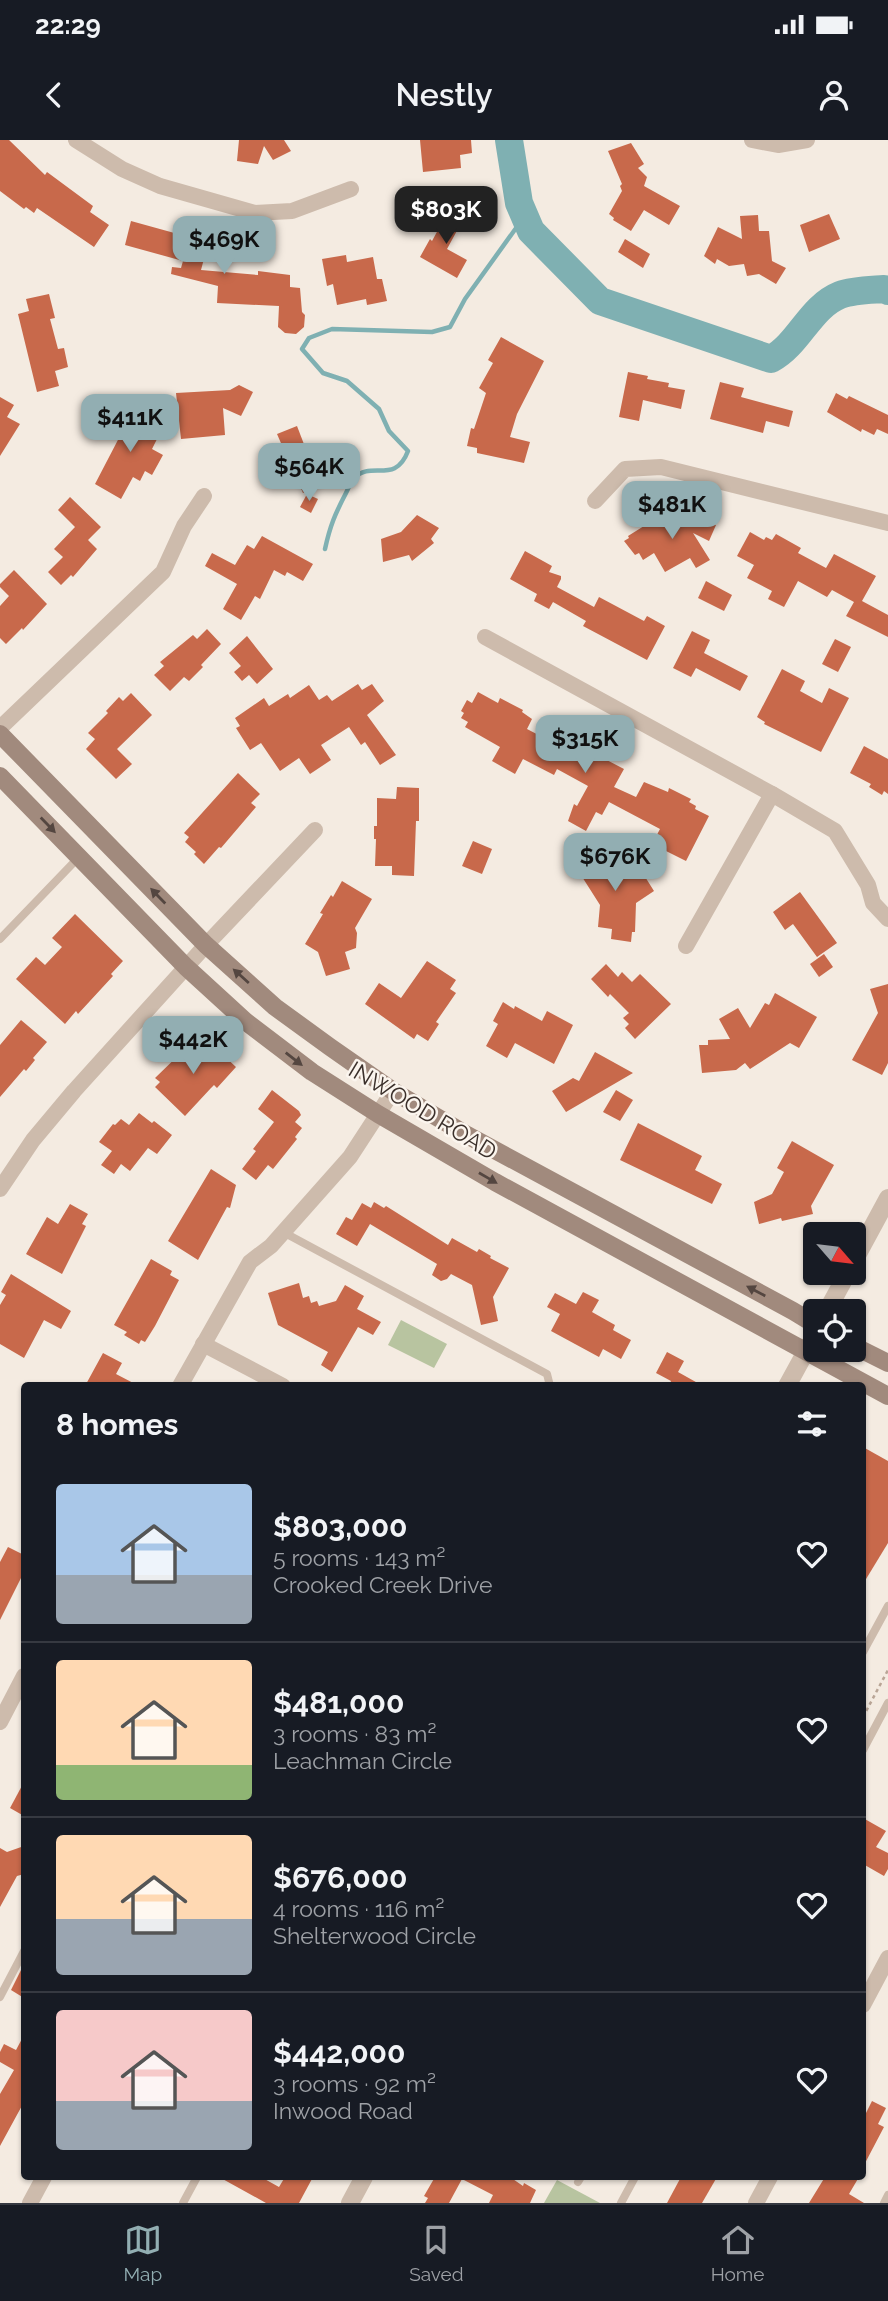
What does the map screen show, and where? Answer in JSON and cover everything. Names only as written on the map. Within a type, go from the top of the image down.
[{"type":"main road","name":"INWOOD ROAD","points":[[0,734],[206,945],[275,1007],[393,1091],[467,1135],[803,1317]]},
{"type":"main road","name":"INWOOD ROAD","points":[[0,776],[186,967],[245,1021],[312,1072],[495,1182],[803,1350]]},
{"type":"main road","points":[[866,1352],[888,1363]]},
{"type":"main road","name":"INWOOD ROAD","points":[[825,1362],[862,1382]]},
{"type":"main road","name":"INWOOD ROAD","points":[[866,1384],[888,1396]]},
{"type":"street","points":[[76,140],[121,169],[160,186],[256,213],[292,211],[351,189]]},
{"type":"street","points":[[752,140],[778,145],[807,140]]},
{"type":"street","points":[[595,501],[625,469],[661,467],[888,523]]},
{"type":"street","points":[[0,728],[163,572],[184,526],[204,496]]},
{"type":"street","points":[[485,637],[835,831],[868,885],[873,903],[888,919]]},
{"type":"street","points":[[687,946],[772,794]]},
{"type":"street","points":[[0,1189],[33,1140],[57,1111],[206,945],[315,831]]},
{"type":"street","points":[[182,1382],[250,1262],[271,1246],[350,1157],[393,1091]]},
{"type":"street","points":[[866,1239],[888,1198]]},
{"type":"street","points":[[203,1344],[275,1382]]},
{"type":"street","points":[[789,1382],[803,1355]]},
{"type":"street","points":[[0,1722],[21,1682]]},
{"type":"street","points":[[866,1999],[888,1958]]},
{"type":"street","points":[[30,2203],[42,2180]]},
{"type":"street","points":[[350,2203],[362,2180]]},
{"type":"street","points":[[756,2203],[768,2180]]},
{"type":"lane","points":[[0,939],[79,857]]},
{"type":"lane","points":[[283,1232],[547,1374],[549,1382]]},
{"type":"lane","points":[[866,1647],[888,1606]]},
{"type":"lane","points":[[866,1744],[888,1703]]},
{"type":"lane","points":[[0,1997],[21,1957]]},
{"type":"lane","points":[[183,2203],[195,2180]]},
{"type":"lane","points":[[621,2203],[633,2180]]},
{"type":"lane","points":[[884,2203],[888,2195]]},
{"type":"path","points":[[866,1711],[888,1670]]},
{"type":"green space","points":[[401,1320],[447,1344],[434,1368],[388,1345]]},
{"type":"green space","points":[[557,2180],[600,2203],[544,2203]]},
{"type":"building","points":[[0,140],[9,140],[45,175],[47,172],[93,206],[90,212],[109,225],[94,247],[37,208],[34,213],[26,207],[24,209],[0,191]]},
{"type":"building","points":[[239,140],[284,140],[291,151],[273,160],[264,146],[258,164],[237,161]]},
{"type":"building","points":[[420,140],[471,140],[472,153],[460,155],[461,168],[423,172]]},
{"type":"building","points":[[631,143],[644,164],[638,168],[647,177],[644,186],[680,206],[669,225],[644,210],[631,231],[613,220],[609,214],[622,191],[622,184],[608,151]]},
{"type":"building","points":[[450,208],[465,216],[447,249],[467,260],[457,278],[420,257]]},
{"type":"building","points":[[829,214],[840,239],[809,252],[800,225]]},
{"type":"building","points":[[758,215],[759,231],[769,231],[772,261],[786,268],[776,284],[759,274],[747,276],[744,264],[729,266],[717,259],[715,264],[704,256],[718,227],[742,239],[740,216]]},
{"type":"building","points":[[131,221],[196,239],[193,251],[205,255],[201,270],[258,275],[258,271],[290,275],[290,287],[300,288],[302,312],[305,315],[304,327],[296,334],[285,333],[278,327],[279,306],[217,303],[218,286],[171,274],[172,267],[181,268],[183,261],[125,245]]},
{"type":"building","points":[[625,239],[650,254],[643,268],[618,252]]},
{"type":"building","points":[[346,255],[347,262],[373,257],[377,279],[382,279],[387,301],[367,305],[366,299],[337,305],[333,284],[327,286],[322,259]]},
{"type":"building","points":[[49,294],[55,318],[50,319],[58,349],[64,348],[68,367],[55,371],[59,386],[37,392],[18,314],[29,311],[26,299]]},
{"type":"building","points":[[501,337],[544,361],[517,414],[510,437],[530,442],[524,463],[477,453],[477,448],[467,446],[471,428],[474,429],[486,393],[479,388],[493,363],[488,360]]},
{"type":"building","points":[[628,372],[669,383],[668,387],[685,390],[681,409],[643,400],[639,421],[619,417]]},
{"type":"building","points":[[720,382],[744,388],[741,397],[793,411],[789,427],[766,421],[763,433],[710,419]]},
{"type":"building","points":[[239,385],[253,392],[241,416],[223,408],[225,435],[181,439],[176,393],[230,390]]},
{"type":"building","points":[[836,393],[847,399],[849,396],[888,415],[888,434],[877,429],[874,435],[862,429],[861,432],[827,412]]},
{"type":"building","points":[[0,397],[14,405],[7,417],[20,424],[0,456]]},
{"type":"building","points":[[136,405],[157,439],[152,449],[163,455],[152,475],[145,471],[140,481],[133,477],[121,499],[95,484],[120,436],[112,420]]},
{"type":"building","points":[[297,426],[320,486],[303,493],[277,434]]},
{"type":"building","points":[[307,494],[318,499],[311,513],[300,507]]},
{"type":"building","points":[[70,497],[101,527],[88,540],[97,549],[73,577],[71,575],[61,585],[48,572],[63,557],[54,549],[75,527],[58,510]]},
{"type":"building","points":[[658,514],[662,520],[670,516],[674,524],[696,517],[716,525],[709,541],[693,533],[710,560],[696,568],[690,558],[665,572],[654,553],[643,560],[639,553],[635,555],[624,541],[644,526],[642,523]]},
{"type":"building","points":[[417,515],[439,528],[431,539],[434,543],[412,561],[409,555],[383,562],[381,539],[401,532]]},
{"type":"building","points":[[750,532],[764,540],[766,537],[772,540],[776,534],[801,548],[798,553],[826,568],[834,554],[876,576],[862,601],[888,615],[888,637],[846,616],[854,602],[832,590],[827,597],[798,581],[784,607],[768,599],[772,591],[747,578],[754,565],[737,556]]},
{"type":"building","points":[[262,536],[313,564],[303,581],[287,572],[285,576],[274,570],[260,599],[255,596],[241,620],[223,609],[237,584],[205,566],[212,553],[235,565],[247,545],[254,549]]},
{"type":"building","points":[[525,551],[552,566],[549,572],[561,576],[557,587],[594,607],[599,597],[644,621],[647,616],[665,626],[647,660],[583,626],[586,621],[553,602],[549,609],[534,601],[537,594],[510,579]]},
{"type":"building","points":[[14,570],[47,604],[6,644],[0,638],[0,606],[9,596],[0,584]]},
{"type":"building","points":[[706,581],[732,595],[724,611],[698,598]]},
{"type":"building","points":[[207,629],[221,644],[189,681],[184,677],[170,691],[154,675],[164,666],[160,662],[193,635],[197,639]]},
{"type":"building","points":[[692,631],[710,640],[704,653],[748,676],[740,691],[696,668],[691,677],[673,668]]},
{"type":"building","points":[[247,636],[273,669],[257,684],[249,675],[242,681],[234,672],[241,666],[229,653]]},
{"type":"building","points":[[835,639],[851,647],[838,672],[822,664]]},
{"type":"building","points":[[782,669],[805,681],[800,691],[822,703],[829,688],[849,698],[821,752],[764,724],[765,722],[757,717]]},
{"type":"building","points":[[358,684],[362,690],[372,684],[384,701],[367,715],[396,755],[380,765],[365,742],[361,745],[349,727],[321,745],[331,760],[310,774],[299,758],[280,771],[261,743],[250,750],[236,728],[240,726],[235,718],[264,698],[269,706],[288,694],[290,698],[309,685],[319,700],[327,695],[332,701]]},
{"type":"building","points":[[478,692],[498,703],[500,698],[523,710],[522,712],[532,719],[527,729],[552,742],[556,735],[558,737],[560,734],[578,744],[580,741],[601,757],[624,769],[614,787],[636,797],[644,782],[668,792],[669,788],[691,799],[689,802],[696,806],[695,809],[709,816],[686,861],[652,844],[660,829],[609,802],[602,815],[596,812],[586,831],[568,821],[574,804],[577,806],[588,786],[557,769],[554,775],[523,759],[515,774],[492,761],[500,747],[465,727],[468,722],[461,718],[464,713],[461,711],[467,700],[472,703]]},
{"type":"building","points":[[131,693],[152,715],[117,749],[132,764],[116,779],[86,749],[95,739],[88,733],[108,713],[106,711],[119,697],[123,701]]},
{"type":"building","points":[[864,746],[888,759],[888,794],[884,791],[882,795],[869,787],[871,784],[850,773]]},
{"type":"building","points":[[238,773],[260,794],[251,803],[256,807],[204,864],[185,842],[189,837],[184,833]]},
{"type":"building","points":[[397,787],[419,788],[414,876],[392,875],[392,866],[375,866],[374,826],[377,826],[377,798],[396,799]]},
{"type":"building","points":[[473,841],[492,849],[482,874],[462,866]]},
{"type":"building","points":[[600,849],[615,866],[621,862],[640,874],[642,872],[654,891],[636,903],[635,932],[632,932],[631,942],[611,939],[612,929],[598,927],[600,905],[579,872],[583,870],[579,863]]},
{"type":"building","points":[[342,881],[372,899],[355,928],[356,948],[345,952],[350,969],[326,976],[318,952],[305,944],[323,914],[320,913]]},
{"type":"building","points":[[800,892],[837,943],[817,957],[793,924],[785,930],[773,912]]},
{"type":"building","points":[[75,914],[123,961],[111,974],[113,976],[78,1014],[76,1011],[65,1024],[16,979],[36,957],[45,965],[62,947],[52,938]]},
{"type":"building","points":[[824,954],[833,967],[819,977],[810,964]]},
{"type":"building","points":[[427,961],[456,980],[450,989],[456,993],[436,1022],[439,1024],[428,1041],[417,1034],[414,1039],[365,1004],[379,983],[401,998]]},
{"type":"building","points":[[606,964],[618,977],[622,972],[632,982],[640,974],[671,1004],[635,1039],[625,1028],[629,1024],[623,1018],[629,1013],[591,979]]},
{"type":"building","points":[[888,984],[888,1063],[882,1075],[852,1060],[878,1013],[870,989]]},
{"type":"building","points":[[775,993],[817,1017],[799,1048],[790,1043],[750,1069],[745,1063],[736,1070],[702,1073],[699,1045],[708,1045],[708,1040],[730,1039],[719,1019],[738,1008],[750,1028],[765,1003],[769,1005]]},
{"type":"building","points":[[503,1002],[542,1021],[547,1011],[573,1025],[554,1064],[515,1043],[507,1058],[486,1046],[498,1024],[493,1021]]},
{"type":"building","points":[[21,1020],[47,1042],[26,1071],[24,1069],[0,1097],[0,1045]]},
{"type":"building","points":[[208,1041],[236,1067],[217,1088],[214,1085],[185,1116],[155,1087],[160,1082],[155,1078],[187,1047],[190,1050],[197,1042],[203,1047]]},
{"type":"building","points":[[595,1052],[633,1073],[566,1112],[552,1091],[573,1078],[579,1081]]},
{"type":"building","points":[[272,1090],[299,1111],[301,1115],[295,1122],[302,1128],[295,1137],[297,1139],[273,1169],[268,1165],[256,1180],[242,1169],[256,1151],[253,1149],[274,1122],[258,1109]]},
{"type":"building","points":[[616,1090],[633,1100],[620,1121],[603,1112]]},
{"type":"building","points":[[139,1113],[172,1135],[157,1154],[148,1148],[130,1171],[121,1164],[114,1174],[101,1165],[112,1151],[99,1142],[113,1124],[121,1119],[129,1125]]},
{"type":"building","points":[[638,1123],[702,1156],[695,1170],[722,1184],[712,1204],[620,1160]]},
{"type":"building","points":[[792,1141],[834,1165],[811,1206],[813,1214],[759,1224],[754,1202],[772,1194],[784,1172],[777,1168]]},
{"type":"building","points":[[211,1169],[236,1185],[230,1208],[227,1207],[198,1260],[168,1241]]},
{"type":"building","points":[[374,1202],[384,1208],[386,1206],[448,1245],[452,1238],[477,1252],[479,1249],[509,1268],[493,1297],[498,1321],[481,1325],[472,1285],[451,1274],[441,1281],[432,1275],[437,1264],[370,1224],[357,1246],[336,1234],[346,1217],[352,1220],[362,1203],[371,1208]]},
{"type":"building","points":[[70,1204],[88,1214],[82,1224],[86,1226],[62,1274],[26,1254],[47,1217],[58,1224]]},
{"type":"building","points":[[151,1259],[172,1271],[170,1275],[179,1280],[145,1342],[141,1340],[139,1344],[124,1335],[127,1332],[114,1325]]},
{"type":"building","points":[[11,1274],[71,1311],[61,1329],[44,1320],[24,1358],[0,1344],[0,1305],[6,1295],[1,1292]]},
{"type":"building","points":[[299,1283],[303,1298],[309,1296],[311,1303],[317,1301],[319,1306],[336,1301],[345,1285],[364,1296],[357,1309],[381,1322],[373,1335],[358,1327],[332,1372],[321,1365],[328,1352],[278,1325],[268,1293]]},
{"type":"building","points":[[583,1292],[599,1300],[592,1312],[615,1325],[613,1330],[631,1340],[621,1359],[603,1349],[599,1357],[551,1331],[560,1314],[547,1307],[555,1293],[576,1304]]},
{"type":"building","points":[[667,1352],[684,1361],[678,1372],[696,1382],[671,1382],[656,1373]]},
{"type":"building","points":[[103,1353],[122,1363],[116,1374],[131,1382],[87,1382]]},
{"type":"building","points":[[866,1449],[888,1461],[888,1543],[866,1579]]},
{"type":"building","points":[[8,1547],[21,1554],[21,1578],[0,1620],[0,1562]]},
{"type":"building","points":[[21,1788],[21,1814],[10,1808]]},
{"type":"building","points":[[866,1820],[886,1831],[876,1847],[888,1853],[888,1869],[884,1876],[866,1866]]},
{"type":"building","points":[[21,1847],[21,1875],[17,1876],[0,1907],[0,1848],[7,1852]]},
{"type":"building","points":[[21,1970],[21,1996],[11,1990]]},
{"type":"building","points":[[21,2041],[21,2108],[0,2146],[0,2094],[14,2070],[0,2062],[0,2052],[4,2044],[16,2050]]},
{"type":"building","points":[[872,2101],[886,2108],[878,2124],[884,2127],[866,2161],[866,2113]]},
{"type":"building","points":[[224,2180],[266,2180],[279,2187],[283,2180],[311,2180],[299,2203],[266,2203]]},
{"type":"building","points":[[433,2180],[461,2180],[449,2203],[425,2203],[428,2198],[424,2196]]},
{"type":"building","points":[[464,2180],[514,2180],[536,2190],[530,2203],[489,2203],[493,2195]]},
{"type":"building","points":[[679,2180],[715,2180],[702,2203],[667,2203]]},
{"type":"building","points":[[823,2180],[857,2180],[849,2194],[864,2203],[809,2203]]},
{"type":"waterway","points":[[509,140],[519,203],[531,231],[600,301],[771,359],[789,344],[820,308],[840,295],[856,291],[888,291]]},
{"type":"waterway","points":[[325,549],[336,514],[354,478],[368,471],[397,467],[408,451],[389,431],[379,409],[347,381],[323,373],[302,349],[309,338],[332,329],[432,332],[450,327],[465,299],[524,217]]}]
